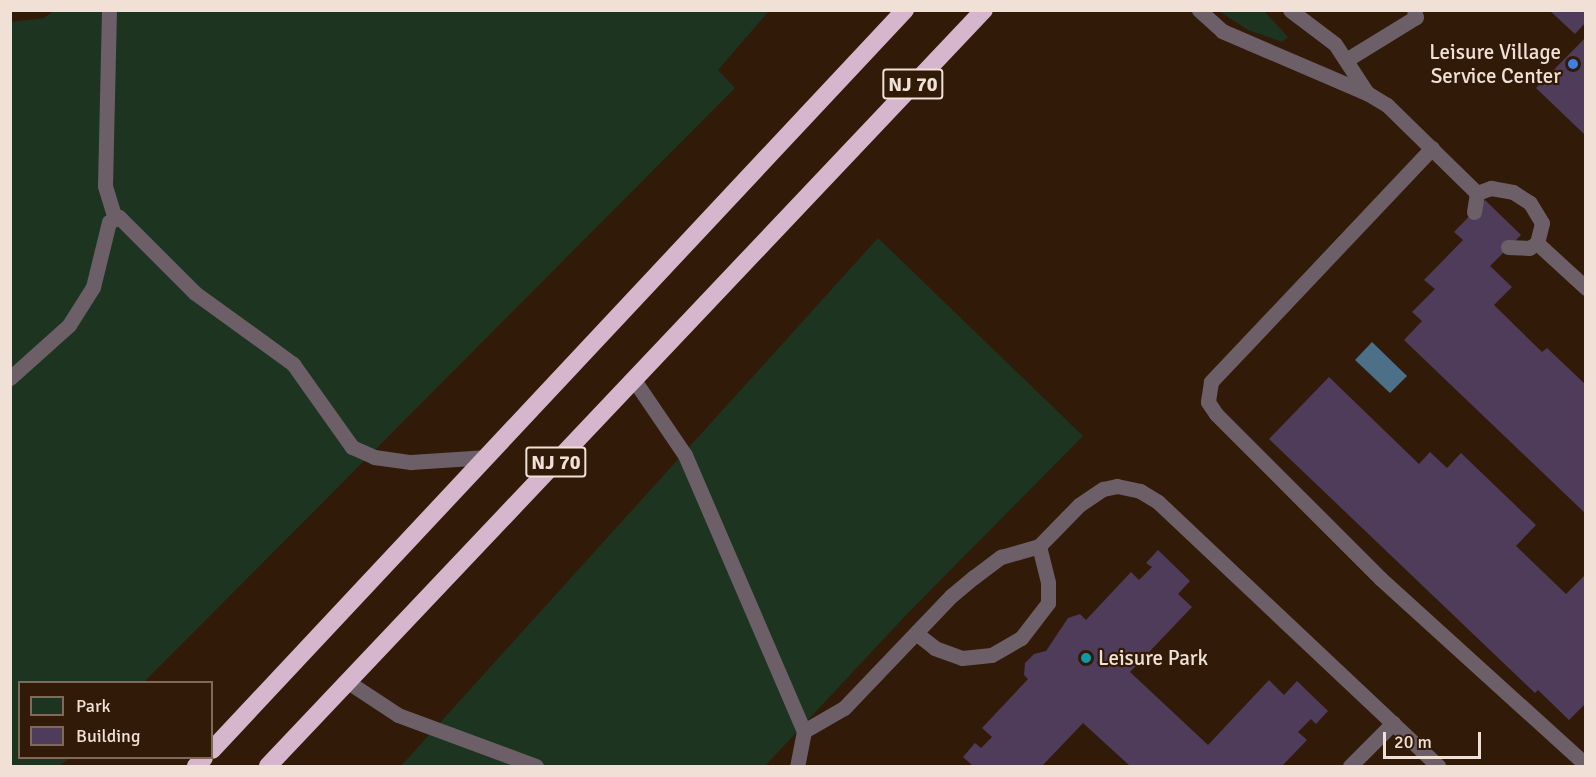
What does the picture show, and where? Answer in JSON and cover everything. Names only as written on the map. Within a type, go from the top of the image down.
[{"type":"highway","name":"NJ 70","points":[[213,749],[905,10]]},
{"type":"highway","name":"NJ 70","points":[[268,766],[984,10]]},
{"type":"lane","points":[[110,10],[105,186],[115,219]]},
{"type":"lane","points":[[1199,10],[1222,31],[1367,93],[1387,105],[1477,193]]},
{"type":"lane","points":[[1290,10],[1335,44],[1367,93]]},
{"type":"lane","points":[[1346,60],[1416,17],[1414,10]]},
{"type":"lane","points":[[1432,148],[1211,382],[1208,402],[1215,414],[1381,579],[1586,765]]},
{"type":"lane","points":[[1477,193],[1491,188],[1522,197],[1538,212],[1542,223],[1538,243],[1529,248],[1508,247]]},
{"type":"lane","points":[[1474,212],[1477,193]]},
{"type":"lane","points":[[10,378],[69,325],[93,287],[109,222],[119,217],[195,293],[293,364],[352,447],[374,458],[411,462],[487,457]]},
{"type":"lane","points":[[1538,243],[1586,288]]},
{"type":"lane","points":[[634,380],[685,455],[804,731],[797,766]]},
{"type":"lane","points":[[804,731],[844,708],[951,596],[1001,557],[1039,546],[1079,505],[1104,489],[1117,486],[1140,491],[1158,502],[1438,766]]},
{"type":"lane","points":[[917,634],[935,648],[962,658],[991,655],[1021,638],[1048,603],[1050,594],[1039,546]]},
{"type":"lane","points":[[348,682],[398,715],[536,766]]},
{"type":"lane","points":[[1350,766],[1393,723]]},
{"type":"green space","points":[[55,10],[769,11],[718,70],[735,88],[145,681],[18,681],[18,759],[68,759],[60,766],[11,766],[10,22],[44,18]]},
{"type":"green space","points":[[1219,11],[1264,11],[1288,37],[1282,42],[1248,30]]},
{"type":"green space","points":[[878,238],[1083,436],[906,615],[765,766],[401,766]]},
{"type":"water","points":[[1372,342],[1407,376],[1390,393],[1355,360]]},
{"type":"building","points":[[1549,10],[1586,10],[1586,22],[1575,34]]},
{"type":"building","name":"Leisure Village Service Center","points":[[1586,37],[1586,132],[1584,134],[1536,88]]},
{"type":"building","points":[[1485,200],[1521,235],[1490,266],[1512,287],[1494,305],[1542,352],[1547,348],[1586,385],[1586,514],[1404,340],[1422,321],[1412,312],[1435,289],[1424,280],[1463,240],[1454,232]]},
{"type":"building","points":[[1329,377],[1419,464],[1430,452],[1447,468],[1461,453],[1536,525],[1516,546],[1566,594],[1586,574],[1586,703],[1569,720],[1538,690],[1535,693],[1269,439]]},
{"type":"building","name":"Leisure Park","points":[[1158,550],[1190,581],[1178,594],[1192,607],[1130,672],[1208,745],[1269,680],[1284,695],[1297,681],[1328,711],[1316,724],[1311,719],[1298,732],[1307,740],[1282,766],[1130,766],[1083,723],[1042,766],[973,766],[963,757],[975,743],[981,748],[992,737],[982,728],[1028,679],[1024,675],[1025,663],[1034,654],[1046,651],[1068,618],[1080,614],[1086,620],[1131,572],[1139,580],[1152,567],[1146,563]]},
{"type":"place","name":"Leisure Village Service Center","points":[[1573,64]]},
{"type":"place","name":"Leisure Park","points":[[1086,658]]}]
